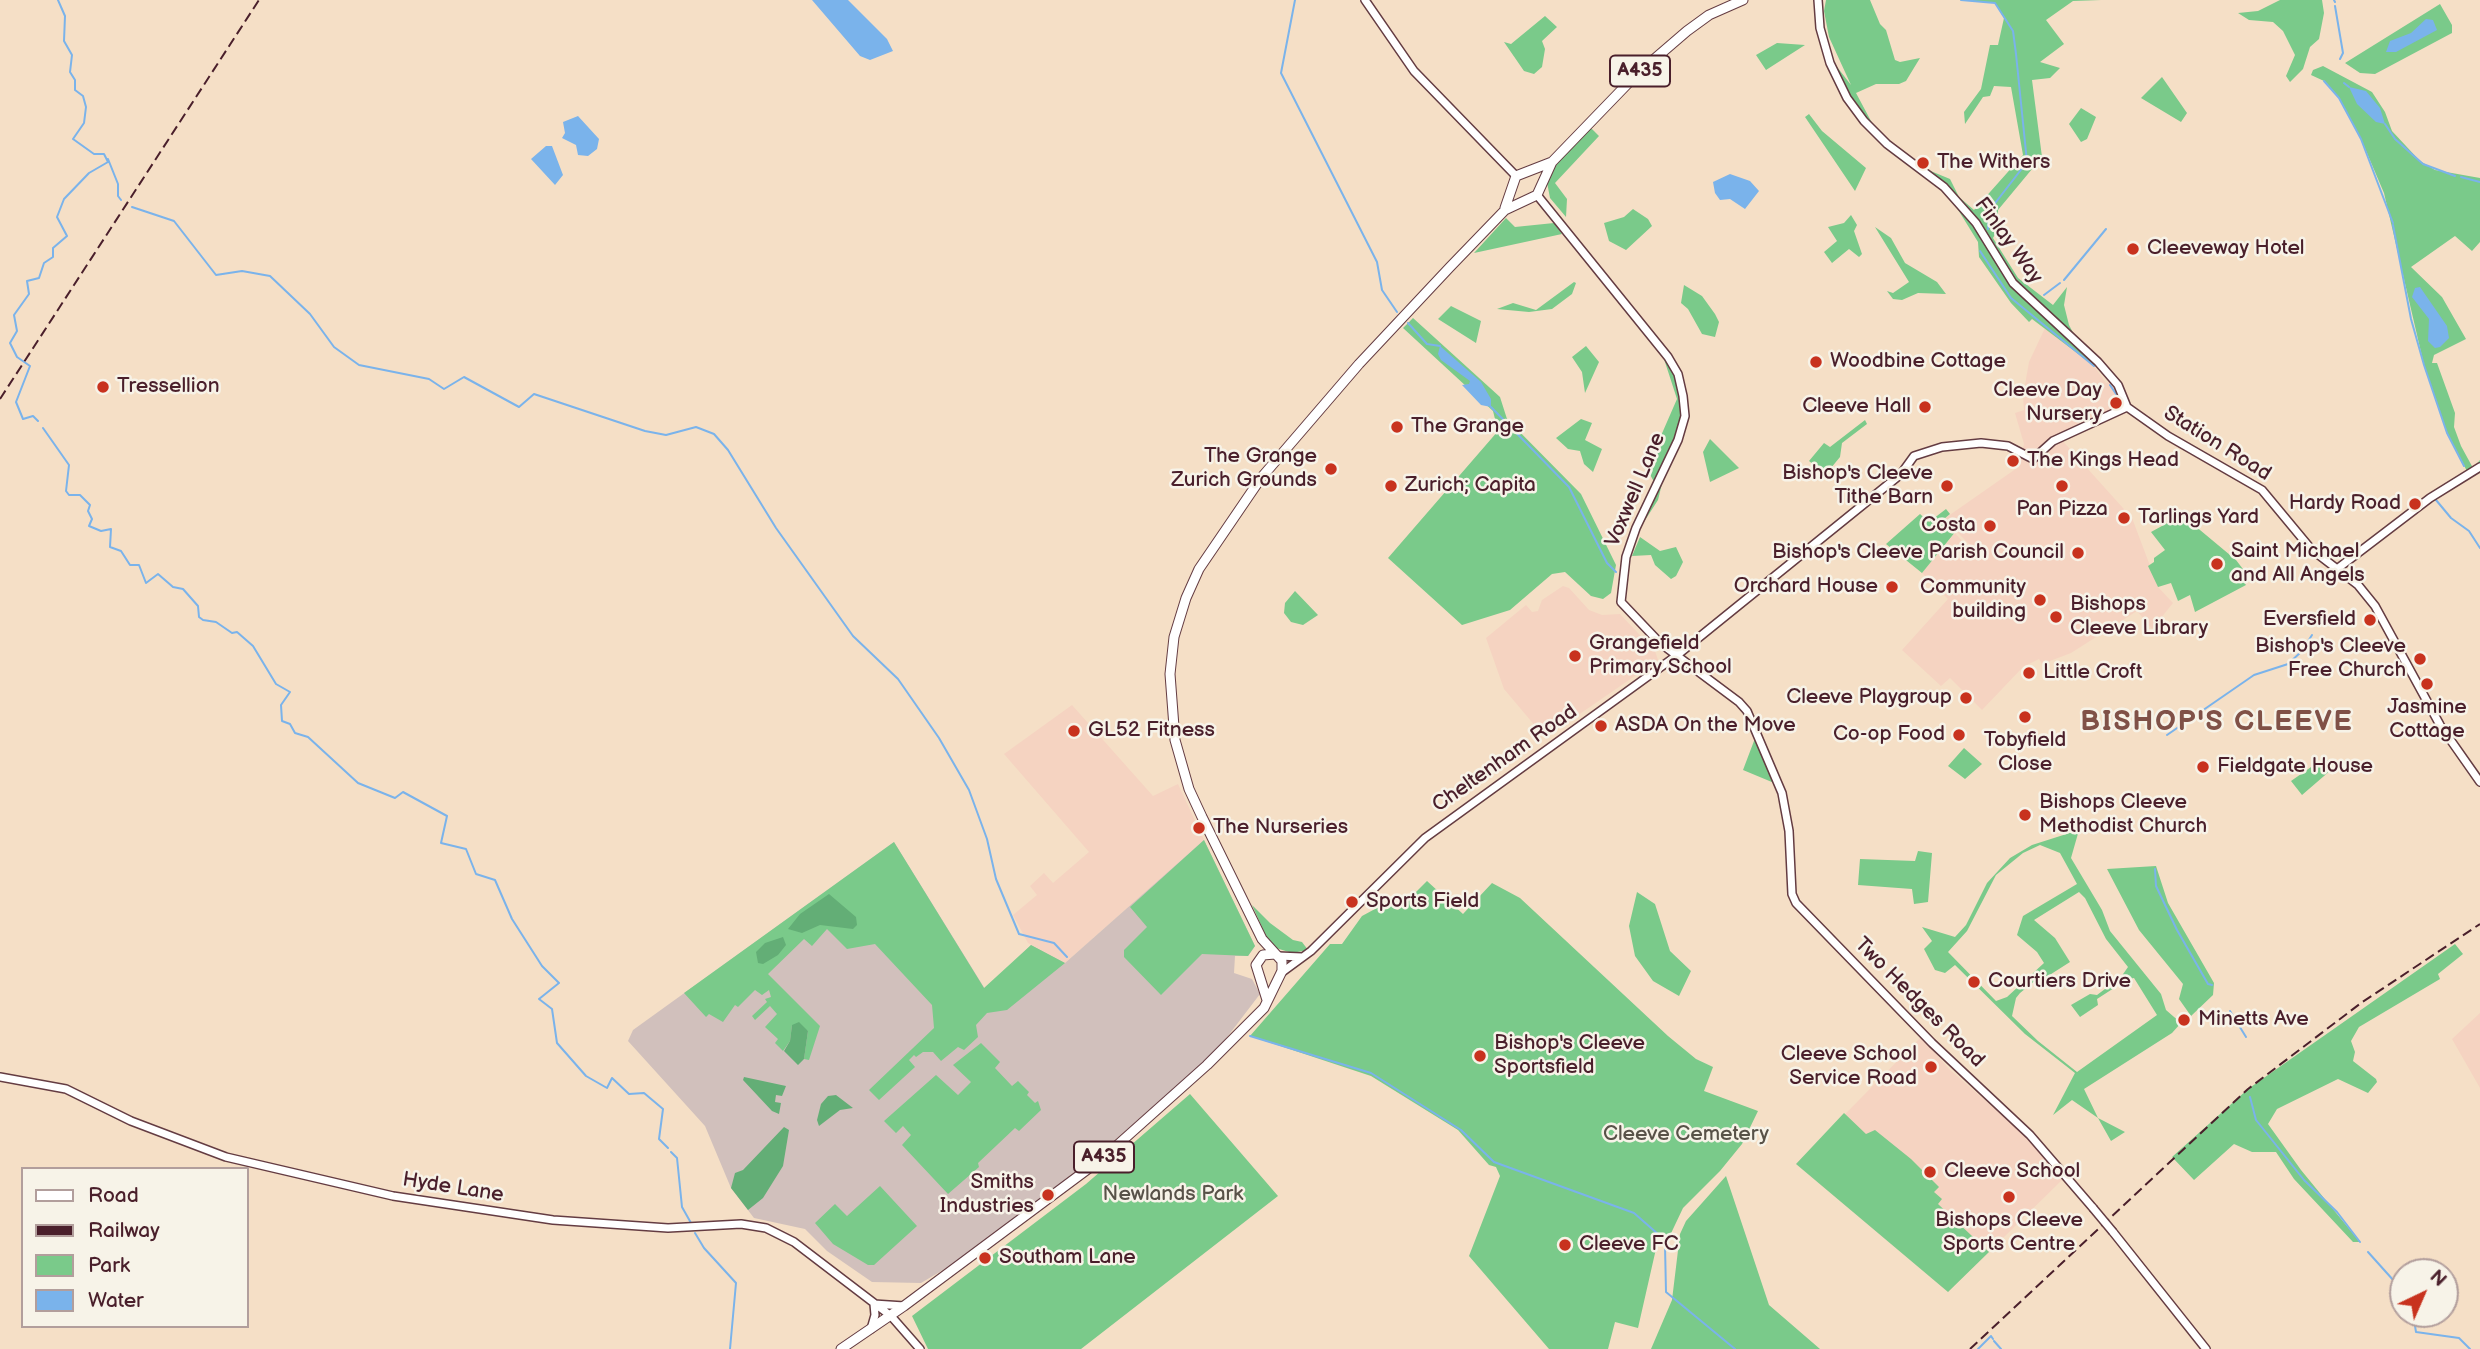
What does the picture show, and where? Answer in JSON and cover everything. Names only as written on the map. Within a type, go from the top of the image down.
[{"type":"main road","name":"A435","points":[[1540,183],[1552,162],[1660,53],[1709,15],[1743,0]]},
{"type":"main road","name":"A435","points":[[1527,172],[1552,162]]},
{"type":"main road","points":[[1259,974],[1272,979],[1280,974],[1282,964],[1262,939],[1189,789],[1175,740],[1170,674],[1174,638],[1186,598],[1206,556],[1261,478],[1359,364],[1505,209],[1538,195],[1540,183],[1535,174],[1527,172],[1516,176],[1505,209]]},
{"type":"main road","points":[[1512,190],[1516,196],[1525,200]]},
{"type":"main road","points":[[1262,939],[1256,965],[1267,1002]]},
{"type":"main road","points":[[1259,957],[1267,953],[1277,955]]},
{"type":"main road","name":"A435","points":[[841,1349],[904,1307],[1104,1157],[1207,1065],[1267,1002],[1280,974]]},
{"type":"street","points":[[1365,0],[1414,71],[1516,176]]},
{"type":"street","name":"Finlay Way","points":[[1816,2],[1822,40],[1847,98],[1887,144],[1944,187],[1976,223],[2014,283],[2045,315],[2078,342],[2118,384],[2127,407]]},
{"type":"street","name":"Voxwell Lane","points":[[1538,195],[1639,320],[1678,374],[1685,416],[1678,440],[1628,549],[1620,602],[1676,656]]},
{"type":"street","name":"Cheltenham Road","points":[[1280,974],[1302,957],[1425,838],[1676,656],[1870,500],[1921,452],[1981,443],[2008,446],[2033,459],[2053,441],[2127,407]]},
{"type":"street","name":"Station Road","points":[[2127,407],[2168,436],[2262,490],[2311,549],[2358,585],[2375,606],[2421,695],[2480,782]]},
{"type":"street","points":[[2337,569],[2430,498],[2480,467]]},
{"type":"street","name":"Two Hedges Road","points":[[1676,656],[1736,699],[1747,711],[1782,793],[1789,831],[1791,894],[1796,903],[1932,1043],[2030,1135],[2113,1232],[2206,1349]]},
{"type":"street","points":[[1277,955],[1302,957]]},
{"type":"street","name":"Hyde Lane","points":[[0,1077],[66,1089],[131,1121],[226,1157],[393,1196],[553,1220],[658,1227],[741,1224],[766,1228],[794,1242],[891,1316]]},
{"type":"street","points":[[871,1329],[875,1315],[873,1303],[904,1307]]},
{"type":"street","points":[[891,1316],[920,1349]]},
{"type":"shaded area","points":[[2045,328],[2094,366],[2106,383],[2110,381],[2127,407],[2060,438],[2132,518],[2158,587],[2173,603],[2152,629],[2137,611],[2071,653],[2042,664],[2039,659],[2023,667],[1982,710],[1950,678],[1941,686],[1902,650],[1948,599],[1922,573],[1955,533],[1978,559],[1981,556],[1944,519],[2017,468],[2024,444],[2015,413],[2024,410],[2023,396],[2029,362]]},
{"type":"shaded area","name":"Grangefield Primary School","points":[[1563,586],[1569,588],[1589,610],[1602,615],[1620,614],[1655,651],[1658,660],[1555,731],[1542,734],[1504,689],[1486,638],[1526,605],[1532,612],[1538,611],[1542,600]]},
{"type":"shaded area","points":[[1072,705],[1153,796],[1178,784],[1204,840],[1065,963],[1028,943],[1013,915],[1037,895],[1030,886],[1044,873],[1053,883],[1089,852],[1004,754]]},
{"type":"shaded area","points":[[1204,840],[1255,946],[1248,956],[1235,956],[1234,973],[1252,979],[1260,994],[1218,1049],[1097,1156],[948,1267],[921,1283],[872,1282],[827,1251],[805,1229],[754,1218],[731,1188],[705,1126],[628,1041],[633,1030],[894,842],[985,989],[1031,945],[1065,963]]},
{"type":"shaded area","points":[[2480,1013],[2480,1088],[2452,1039]]},
{"type":"shaded area","name":"Cleeve School","points":[[1921,1037],[1949,1069],[2027,1137],[2062,1180],[1948,1292],[1796,1164]]},
{"type":"green space","points":[[1826,0],[1870,0],[1880,24],[1886,30],[1895,60],[1900,62],[1920,58],[1906,81],[1899,84],[1876,84],[1856,93],[1879,136],[1847,98],[1827,54],[1851,85],[1829,37],[1824,11]]},
{"type":"green space","points":[[1961,0],[2101,0],[2073,1],[2046,20],[2064,44],[2040,62],[2060,68],[2050,78],[2032,80],[2042,157],[1998,210],[1998,229],[1993,238],[2018,278],[2053,305],[2067,287],[2064,305],[2069,325],[2078,342],[2098,362],[2094,366],[2032,319],[2029,322],[2011,303],[1979,257],[1978,242],[1944,187],[1921,167],[1950,179],[1959,197],[1974,210],[2023,155],[2011,87],[1994,86],[1990,96],[1983,97],[1965,124],[1964,112],[1981,89],[1990,45],[1998,45],[2004,18],[1995,3]]},
{"type":"green space","points":[[2280,0],[2322,0],[2324,13],[2319,39],[2310,47],[2303,69],[2290,82],[2286,76],[2295,55],[2283,31],[2273,22],[2249,20],[2238,13],[2258,11]]},
{"type":"green space","points":[[2440,4],[2452,25],[2452,33],[2375,74],[2360,73],[2345,63]]},
{"type":"green space","points":[[1545,16],[1557,27],[1542,41],[1545,49],[1542,67],[1534,74],[1524,71],[1504,42],[1511,44]]},
{"type":"green space","points":[[1777,43],[1805,45],[1766,70],[1756,55]]},
{"type":"green space","points":[[2323,66],[2372,92],[2385,112],[2392,131],[2420,161],[2435,170],[2480,178],[2480,242],[2472,251],[2455,236],[2411,267],[2442,297],[2466,339],[2434,355],[2432,363],[2437,363],[2455,413],[2454,427],[2461,446],[2473,468],[2480,460],[2480,467],[2469,475],[2447,433],[2424,365],[2384,193],[2361,139],[2339,98],[2324,81],[2311,75],[2313,70]]},
{"type":"green space","points":[[2162,77],[2187,113],[2181,122],[2141,98]]},
{"type":"green space","points":[[2081,108],[2096,117],[2087,139],[2081,142],[2069,124]]},
{"type":"green space","points":[[1809,114],[1822,131],[1866,168],[1855,191],[1805,117]]},
{"type":"green space","points":[[1588,125],[1599,136],[1555,183],[1567,199],[1566,217],[1550,198],[1545,172]]},
{"type":"green space","points":[[1633,209],[1648,219],[1652,226],[1626,250],[1609,241],[1604,223],[1624,217]]},
{"type":"green space","points":[[1851,215],[1857,225],[1854,231],[1862,254],[1859,257],[1849,249],[1832,263],[1824,252],[1837,241],[1828,227],[1844,223]]},
{"type":"green space","points":[[1506,218],[1515,227],[1554,223],[1562,234],[1474,253]]},
{"type":"green space","points":[[1875,227],[1891,238],[1905,263],[1937,282],[1946,294],[1918,293],[1902,300],[1893,299],[1887,291],[1893,293],[1909,282]]},
{"type":"green space","points":[[1576,283],[1572,294],[1552,309],[1529,312],[1497,309],[1513,303],[1536,310]]},
{"type":"green space","points":[[1684,285],[1702,296],[1715,314],[1719,322],[1715,337],[1702,334],[1688,309],[1681,303]]},
{"type":"green space","points":[[1451,306],[1481,321],[1476,343],[1438,319]]},
{"type":"green space","points":[[1413,318],[1500,397],[1507,419],[1581,494],[1616,565],[1611,593],[1603,599],[1591,596],[1565,572],[1552,574],[1510,610],[1462,625],[1388,558],[1498,431],[1493,411],[1403,328]]},
{"type":"green space","points":[[1586,346],[1599,362],[1585,393],[1582,372],[1572,357]]},
{"type":"green space","points":[[1668,357],[1678,374],[1685,416],[1667,463],[1658,500],[1631,542],[1656,485],[1649,473],[1653,454],[1677,399],[1664,359]]},
{"type":"green space","points":[[1581,419],[1592,423],[1585,440],[1602,449],[1593,472],[1584,464],[1580,451],[1568,449],[1556,438]]},
{"type":"green space","points":[[1865,420],[1867,424],[1842,443],[1840,457],[1826,474],[1809,461],[1824,443],[1830,447]]},
{"type":"green space","points":[[1710,439],[1739,468],[1710,482],[1703,452]]},
{"type":"green space","points":[[1946,509],[1950,514],[1944,519],[1956,531],[1922,573],[1886,544],[1920,514],[1929,522]]},
{"type":"green space","points":[[2182,515],[2236,560],[2246,573],[2240,577],[2246,585],[2195,612],[2190,595],[2178,601],[2171,583],[2158,587],[2148,566],[2165,550],[2151,532]]},
{"type":"green space","points":[[1640,537],[1660,551],[1676,547],[1683,562],[1676,576],[1671,579],[1655,565],[1651,555],[1632,556]]},
{"type":"green space","points":[[1295,591],[1318,615],[1303,625],[1291,622],[1284,613],[1285,603]]},
{"type":"green space","points":[[1757,733],[1779,785],[1743,770]]},
{"type":"green space","points":[[1964,748],[1982,764],[1965,779],[1948,766]]},
{"type":"green space","points":[[2324,758],[2330,762],[2331,770],[2302,795],[2291,781]]},
{"type":"green space","points":[[2079,830],[2071,858],[2102,910],[2110,931],[2161,994],[2166,1010],[2181,1023],[2172,1033],[2084,1089],[2098,1118],[2072,1100],[2053,1115],[2075,1073],[2025,1034],[1955,965],[1945,973],[1935,970],[1924,949],[1932,941],[1922,927],[1955,937],[1966,925],[1987,883],[2010,858],[2032,845]],"holes":[[[2040,845],[2060,853],[2077,884],[2023,916],[2017,935],[2037,952],[2044,963],[2007,997],[1996,1001],[1948,952],[1967,931],[1996,875],[2023,853]],[[2079,892],[2085,898],[2106,939],[2128,967],[2121,977],[2097,995],[2090,994],[2071,1005],[2080,1017],[2098,1005],[2097,999],[2134,978],[2157,1015],[2077,1072],[2012,1016],[2016,998],[2020,993],[2041,976],[2048,976],[2070,962],[2055,938],[2034,920]]]},
{"type":"green space","points":[[1204,840],[1255,946],[1248,956],[1202,954],[1161,995],[1124,957],[1124,950],[1147,927],[1130,907]]},
{"type":"green space","points":[[894,842],[984,988],[1031,945],[1065,963],[1007,1010],[987,1013],[976,1025],[978,1037],[964,1050],[958,1047],[941,1061],[933,1052],[923,1052],[916,1057],[914,1055],[909,1060],[915,1067],[879,1100],[869,1090],[934,1028],[932,1005],[875,944],[847,949],[827,929],[812,946],[804,939],[768,974],[820,1026],[809,1060],[804,1059],[808,1031],[792,1025],[790,1041],[783,1051],[775,1043],[778,1039],[765,1027],[777,1014],[770,1006],[755,1020],[752,1016],[767,1002],[765,999],[771,997],[769,990],[762,995],[755,990],[738,1007],[735,1005],[723,1022],[709,1014],[706,1017],[684,993]]},
{"type":"green space","points":[[1918,851],[1932,853],[1928,902],[1914,904],[1912,889],[1858,885],[1860,859],[1915,861]]},
{"type":"green space","points":[[2156,866],[2168,903],[2214,983],[2213,995],[2191,1016],[2179,999],[2183,984],[2139,930],[2107,869]]},
{"type":"green space","name":"Bishop's Cleeve Sportsfield","points":[[1427,881],[1463,914],[1492,883],[1520,898],[1668,1036],[1696,1059],[1713,1067],[1704,1091],[1758,1111],[1742,1144],[1720,1171],[1683,1208],[1665,1246],[1658,1240],[1638,1328],[1615,1322],[1608,1349],[1549,1349],[1469,1256],[1500,1176],[1496,1167],[1489,1165],[1458,1130],[1371,1076],[1250,1036],[1330,944],[1342,944],[1362,916],[1388,902],[1398,910]]},
{"type":"green space","points":[[1637,892],[1655,904],[1670,951],[1691,971],[1679,996],[1653,981],[1635,956],[1629,926]]},
{"type":"green space","points":[[829,894],[856,917],[857,925],[853,929],[820,925],[802,933],[788,929],[800,914]]},
{"type":"green space","points":[[1252,905],[1270,923],[1293,940],[1302,942],[1308,950],[1292,953],[1276,948],[1266,936]]},
{"type":"green space","points":[[783,937],[786,945],[778,955],[763,964],[758,963],[756,952],[765,943]]},
{"type":"green space","points":[[2455,944],[2463,954],[2438,974],[2440,979],[2359,1027],[2351,1041],[2355,1052],[2353,1061],[2376,1079],[2377,1082],[2368,1093],[2338,1079],[2277,1109],[2268,1124],[2301,1170],[2360,1242],[2353,1242],[2294,1179],[2276,1152],[2252,1152],[2234,1144],[2194,1180],[2172,1157],[2248,1089]]},
{"type":"green space","points":[[799,1022],[808,1031],[804,1059],[798,1065],[784,1051],[790,1041],[792,1025]]},
{"type":"green space","points":[[981,1043],[1000,1062],[995,1068],[1012,1086],[1018,1081],[1035,1103],[1038,1101],[1041,1110],[1019,1131],[1015,1128],[978,1163],[979,1167],[948,1194],[902,1145],[911,1135],[903,1126],[896,1133],[884,1121],[936,1075],[958,1095],[971,1082],[953,1065]]},
{"type":"green space","points":[[744,1077],[786,1086],[782,1096],[776,1095],[775,1102],[781,1103],[779,1114],[772,1111],[743,1080]]},
{"type":"green space","name":"Newlands Park","points":[[1190,1094],[1278,1196],[1081,1349],[928,1349],[912,1316],[1086,1184]]},
{"type":"green space","points":[[836,1095],[853,1108],[840,1110],[819,1126],[817,1120],[821,1104],[828,1096]]},
{"type":"green space","points":[[1844,1113],[1866,1134],[1875,1130],[1911,1159],[1939,1187],[1934,1192],[1942,1199],[1938,1204],[1989,1252],[1948,1292],[1796,1164]]},
{"type":"green space","points":[[2098,1118],[2125,1132],[2111,1141]]},
{"type":"green space","points":[[784,1127],[789,1130],[783,1166],[763,1198],[748,1210],[731,1188],[735,1173],[743,1170]]},
{"type":"green space","points":[[1726,1176],[1769,1305],[1820,1349],[1651,1349],[1672,1300],[1680,1234],[1686,1221]]},
{"type":"green space","points":[[880,1186],[917,1226],[874,1265],[868,1265],[833,1244],[815,1223],[835,1204],[847,1216]]},
{"type":"water","points":[[812,0],[848,0],[887,39],[893,51],[870,60],[860,56]]},
{"type":"water","points":[[2426,19],[2433,20],[2437,30],[2396,52],[2386,52],[2390,41],[2411,33]]},
{"type":"water","points":[[2349,87],[2366,91],[2380,108],[2385,124],[2376,122],[2357,104]]},
{"type":"water","points":[[578,116],[599,139],[597,149],[588,156],[578,155],[576,145],[562,138],[565,133],[563,122]]},
{"type":"water","points":[[546,146],[552,146],[563,175],[555,185],[531,159]]},
{"type":"water","points":[[1730,174],[1750,181],[1759,191],[1745,209],[1730,199],[1720,200],[1715,193],[1713,182]]},
{"type":"water","points":[[2420,287],[2447,326],[2449,338],[2440,347],[2435,348],[2428,341],[2429,319],[2412,297],[2415,288]]},
{"type":"water","points":[[1440,346],[1481,382],[1491,399],[1491,407],[1481,405],[1462,385],[1469,384],[1470,381],[1441,360],[1438,354]]},
{"type":"waterway","points":[[38,421],[33,416],[23,419],[16,402],[30,366],[17,357],[10,343],[17,331],[14,315],[29,294],[27,281],[39,278],[44,263],[53,257],[53,248],[67,236],[57,217],[64,199],[89,173],[108,162],[104,154],[94,154],[73,139],[84,123],[86,107],[83,96],[75,90],[75,80],[70,72],[72,55],[64,41],[65,16],[58,0]]},
{"type":"waterway","points":[[1295,0],[1281,73],[1377,262],[1382,290],[1397,312]]},
{"type":"waterway","points":[[1961,0],[1995,3],[2013,31],[2016,54],[2027,162],[1989,211],[1988,229]]},
{"type":"waterway","points":[[2335,6],[2343,53],[2340,59]]},
{"type":"waterway","points":[[2324,81],[2339,98],[2361,139],[2393,223]]},
{"type":"waterway","points":[[2344,83],[2349,87]]},
{"type":"waterway","points":[[2385,124],[2395,139],[2423,164],[2455,176]]},
{"type":"waterway","points":[[108,159],[121,200]]},
{"type":"waterway","points":[[2461,177],[2480,182]]},
{"type":"waterway","points":[[132,207],[174,221],[216,275],[242,271],[270,276],[310,314],[334,347],[359,365],[429,379],[444,389],[464,377],[519,407],[534,394],[645,431],[666,435],[696,427],[714,434],[728,450],[776,528],[853,636],[898,679],[939,738],[969,790],[987,839],[996,879],[1019,934],[1054,943],[1067,957]]},
{"type":"waterway","points":[[2393,225],[2411,319],[2424,365],[2447,433],[2464,466]]},
{"type":"waterway","points":[[2064,280],[2106,229]]},
{"type":"waterway","points":[[1980,251],[2011,298],[2094,366]]},
{"type":"waterway","points":[[2044,295],[2060,283]]},
{"type":"waterway","points":[[1408,323],[1427,344],[1440,346]]},
{"type":"waterway","points":[[2110,385],[2120,400]]},
{"type":"waterway","points":[[1491,407],[1569,487],[1607,563],[1616,572]]},
{"type":"waterway","points":[[43,428],[69,465],[66,491],[69,495],[80,495],[90,505],[88,511],[92,519],[89,526],[101,531],[111,529],[110,547],[121,551],[130,565],[139,565],[146,583],[158,574],[173,587],[183,589],[198,606],[199,617],[216,622],[232,633],[237,632],[253,646],[276,684],[290,692],[281,705],[282,721],[290,724],[295,733],[308,737],[358,783],[395,798],[403,792],[447,816],[441,843],[466,849],[476,874],[495,880],[512,919],[542,966],[559,983],[539,999],[552,1009],[557,1043],[586,1076],[607,1088],[612,1078],[629,1094],[644,1093],[663,1109],[659,1139],[668,1148]]},
{"type":"waterway","points":[[2436,500],[2451,518],[2469,531],[2480,548]]},
{"type":"waterway","points":[[2167,735],[2254,675],[2288,664],[2302,651],[2312,635]]},
{"type":"waterway","points":[[2155,869],[2156,886],[2177,930],[2208,984],[2212,985]]},
{"type":"waterway","points":[[2230,1011],[2246,1037]]},
{"type":"waterway","points":[[1250,1036],[1371,1073],[1461,1130],[1494,1162],[1634,1213],[1659,1235],[1665,1246],[1666,1292],[1735,1349]]},
{"type":"waterway","points":[[2250,1097],[2256,1120],[2304,1180],[2337,1212],[2360,1242]]},
{"type":"waterway","points":[[671,1152],[677,1158],[682,1207],[691,1223]]},
{"type":"waterway","points":[[695,1233],[704,1248],[736,1283],[730,1349]]},
{"type":"waterway","points":[[2368,1252],[2389,1275]]},
{"type":"waterway","points":[[2415,1328],[2416,1332],[2459,1338],[2470,1349]]},
{"type":"waterway","points":[[1978,1349],[1991,1336],[1993,1339]]},
{"type":"waterway","points":[[1994,1341],[2001,1349]]},
{"type":"railway","points":[[0,399],[259,0]]},
{"type":"railway","points":[[1970,1349],[2248,1089],[2361,1003],[2480,924]]},
{"type":"place","name":"The Withers","points":[[1923,163]]},
{"type":"place","name":"Cleeveway Hotel","points":[[2133,249]]},
{"type":"place","name":"Woodbine Cottage","points":[[1816,362]]},
{"type":"place","name":"Tressellion","points":[[103,387]]},
{"type":"place","name":"Cleeve Day Nursery","points":[[2116,403]]},
{"type":"place","name":"Cleeve Hall","points":[[1925,407]]},
{"type":"place","name":"The Grange","points":[[1397,427]]},
{"type":"place","name":"The Kings Head","points":[[2013,461]]},
{"type":"place","name":"The Grange Zurich Grounds","points":[[1331,469]]},
{"type":"place","name":"Zurich; Capita","points":[[1391,486]]},
{"type":"place","name":"Bishop's Cleeve Tithe Barn","points":[[1947,486]]},
{"type":"place","name":"Pan Pizza","points":[[2062,486]]},
{"type":"place","name":"Hardy Road","points":[[2415,504]]},
{"type":"place","name":"Tarlings Yard","points":[[2124,518]]},
{"type":"place","name":"Costa","points":[[1990,526]]},
{"type":"place","name":"Bishop's Cleeve Parish Council","points":[[2078,553]]},
{"type":"place","name":"Saint Michael and All Angels","points":[[2217,564]]},
{"type":"place","name":"Orchard House","points":[[1892,587]]},
{"type":"place","name":"Community building","points":[[2040,600]]},
{"type":"place","name":"Bishops Cleeve Library","points":[[2056,617]]},
{"type":"place","name":"Eversfield","points":[[2370,620]]},
{"type":"place","name":"Grangefield Primary School","points":[[1575,656]]},
{"type":"place","name":"Bishop's Cleeve Free Church","points":[[2420,659]]},
{"type":"place","name":"Little Croft","points":[[2029,673]]},
{"type":"place","name":"Jasmine Cottage","points":[[2427,684]]},
{"type":"place","name":"Cleeve Playgroup","points":[[1966,698]]},
{"type":"place","name":"Tobyfield Close","points":[[2025,717]]},
{"type":"place","name":"ASDA On the Move","points":[[1601,726]]},
{"type":"place","name":"GL52 Fitness","points":[[1074,731]]},
{"type":"place","name":"Co-op Food","points":[[1959,735]]},
{"type":"place","name":"Fieldgate House","points":[[2203,767]]},
{"type":"place","name":"Bishops Cleeve Methodist Church","points":[[2025,815]]},
{"type":"place","name":"The Nurseries","points":[[1199,828]]},
{"type":"place","name":"Sports Field","points":[[1352,902]]},
{"type":"place","name":"Courtiers Drive","points":[[1974,982]]},
{"type":"place","name":"Minetts Ave","points":[[2184,1020]]},
{"type":"place","name":"Bishop's Cleeve Sportsfield","points":[[1480,1056]]},
{"type":"place","name":"Cleeve School Service Road","points":[[1931,1067]]},
{"type":"place","name":"Cleeve School","points":[[1930,1172]]},
{"type":"place","name":"Smiths Industries","points":[[1048,1195]]},
{"type":"place","name":"Bishops Cleeve Sports Centre","points":[[2009,1197]]},
{"type":"place","name":"Cleeve FC","points":[[1565,1245]]},
{"type":"place","name":"Southam Lane","points":[[985,1258]]},
{"type":"district","name":"BISHOP'S CLEEVE","points":[[2217,723]]},
{"type":"park label","name":"Cleeve Cemetery","points":[[1686,1135]]}]
